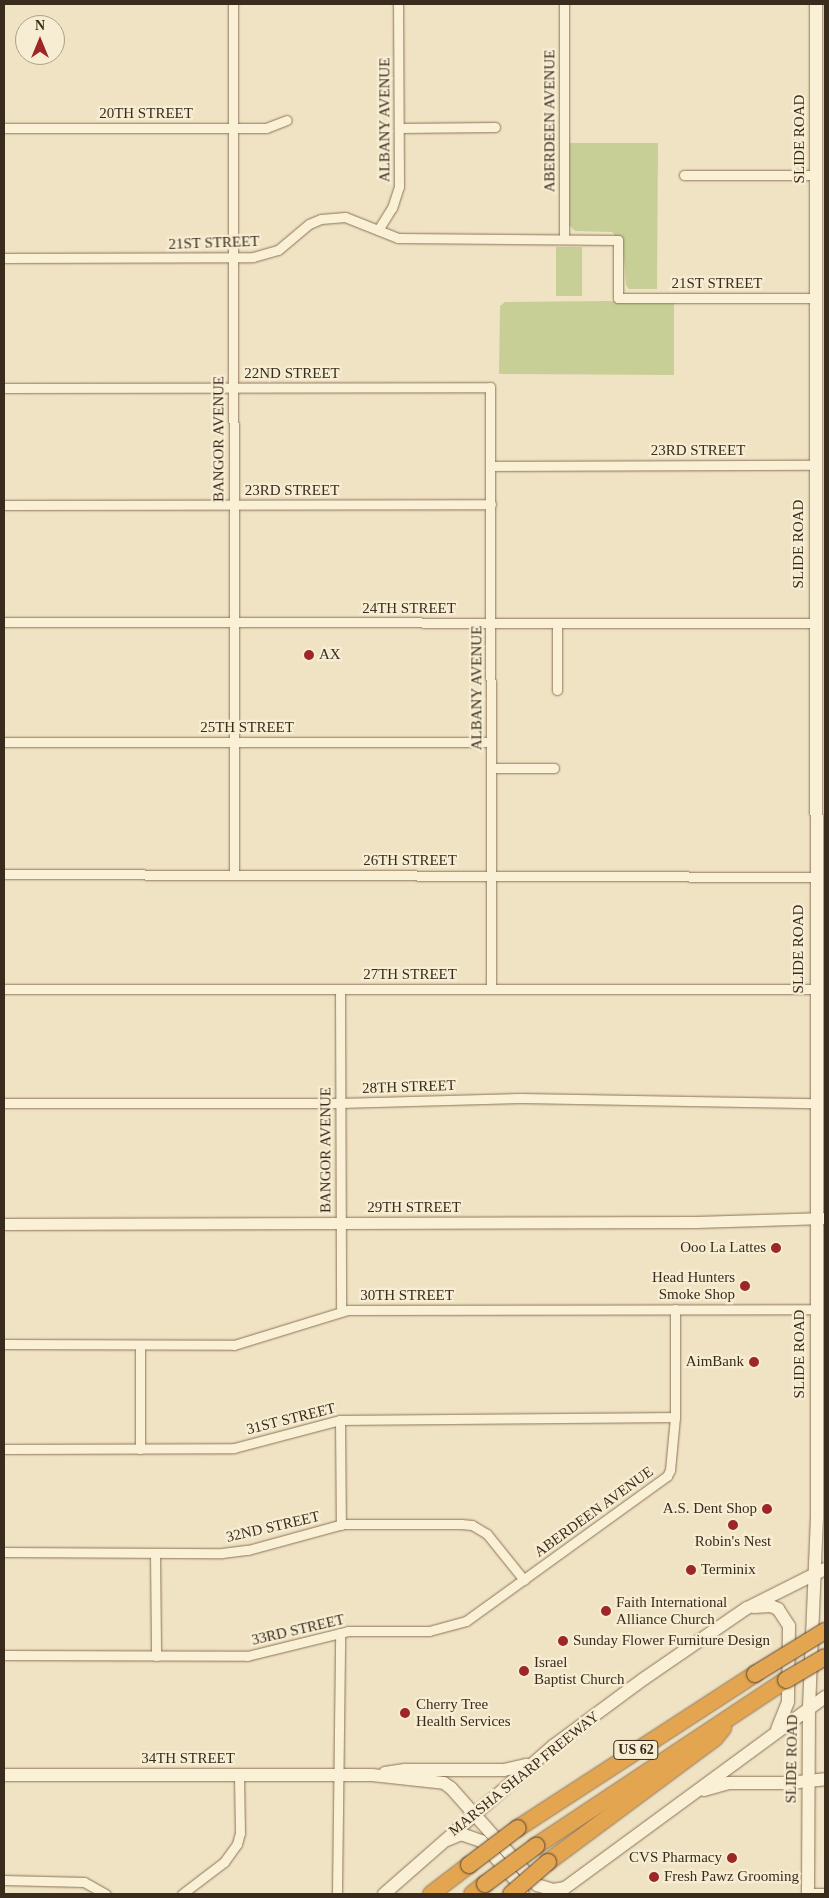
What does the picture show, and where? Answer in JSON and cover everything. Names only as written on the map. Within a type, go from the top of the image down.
[{"type":"highway","name":"US 62","points":[[431,1894],[518,1828],[755,1674],[825,1631]]},
{"type":"highway","name":"US 62","points":[[472,1894],[536,1846],[732,1714],[825,1657]]},
{"type":"highway","points":[[511,1894],[548,1862],[715,1738],[732,1714]]},
{"type":"main road","name":"SLIDE ROAD","points":[[808,1894],[809,1708],[820,1571],[817,1527],[816,1309],[821,1218],[816,1104],[821,1025],[816,989],[815,877],[820,787],[815,623],[816,298],[820,283],[816,175],[816,4]]},
{"type":"main road","points":[[817,1527],[825,1539]]},
{"type":"main road","name":"MARSHA SHARP FREEWAY","points":[[384,1894],[531,1764],[645,1678],[747,1608],[820,1571]]},
{"type":"main road","points":[[747,1608],[771,1606],[778,1609],[789,1626],[788,1702],[775,1733]]},
{"type":"main road","points":[[560,1891],[825,1697]]},
{"type":"main road","name":"34TH STREET","points":[[372,1775],[405,1770],[504,1770],[531,1764]]},
{"type":"main road","name":"34TH STREET","points":[[4,1775],[372,1775],[444,1783],[474,1813],[537,1885],[560,1891]]},
{"type":"main road","points":[[686,1798],[722,1784],[789,1784],[808,1779],[825,1779]]},
{"type":"main road","points":[[438,1845],[461,1834],[482,1841],[516,1881],[523,1894]]},
{"type":"street","name":"BANGOR AVENUE","points":[[233,4],[234,874]]},
{"type":"street","name":"ALBANY AVENUE","points":[[378,230],[398,193],[398,4]]},
{"type":"street","name":"ABERDEEN AVENUE","points":[[564,4],[564,238]]},
{"type":"street","name":"20TH STREET","points":[[4,128],[266,128],[287,120]]},
{"type":"street","points":[[399,128],[495,128]]},
{"type":"street","points":[[684,175],[816,175]]},
{"type":"street","name":"21ST STREET","points":[[4,258],[233,258],[268,255],[278,250],[309,224],[327,218],[357,219],[398,238],[564,238],[618,240],[618,298],[816,298]]},
{"type":"street","name":"ALBANY AVENUE","points":[[490,387],[491,988]]},
{"type":"street","name":"22ND STREET","points":[[4,388],[490,387]]},
{"type":"street","name":"23RD STREET","points":[[491,466],[815,466]]},
{"type":"street","name":"23RD STREET","points":[[4,505],[491,504]]},
{"type":"street","name":"24TH STREET","points":[[4,622],[815,623]]},
{"type":"street","points":[[557,623],[557,690]]},
{"type":"street","name":"25TH STREET","points":[[4,742],[491,742]]},
{"type":"street","points":[[491,768],[554,768]]},
{"type":"street","name":"26TH STREET","points":[[4,874],[815,877]]},
{"type":"street","name":"27TH STREET","points":[[4,989],[816,989]]},
{"type":"street","name":"BANGOR AVENUE","points":[[340,989],[339,1224],[341,1311]]},
{"type":"street","name":"28TH STREET","points":[[4,1103],[339,1103],[521,1098],[816,1104]]},
{"type":"street","name":"29TH STREET","points":[[4,1224],[339,1224],[821,1218]]},
{"type":"street","name":"30TH STREET","points":[[4,1344],[234,1345],[341,1311],[816,1309]]},
{"type":"street","name":"ABERDEEN AVENUE","points":[[524,1580],[666,1476],[670,1470],[675,1417],[675,1310]]},
{"type":"street","points":[[140,1345],[140,1449]]},
{"type":"street","name":"31ST STREET","points":[[4,1449],[234,1448],[340,1420],[675,1417]]},
{"type":"street","points":[[340,1420],[341,1525]]},
{"type":"street","name":"32ND STREET","points":[[4,1552],[155,1553],[248,1550],[341,1525],[472,1525],[487,1534],[524,1580]]},
{"type":"street","points":[[155,1553],[156,1656]]},
{"type":"street","name":"33RD STREET","points":[[4,1655],[247,1656],[340,1633],[443,1629],[466,1621],[524,1580]]},
{"type":"street","points":[[337,1894],[341,1775],[340,1633]]},
{"type":"street","points":[[182,1894],[224,1862],[237,1844],[240,1833],[239,1775]]},
{"type":"street","points":[[4,1880],[84,1882],[106,1894]]},
{"type":"street","points":[[808,1894],[825,1893]]},
{"type":"green space","points":[[569,143],[658,143],[657,289],[629,289],[626,285],[623,245],[612,232],[575,231],[569,225]]},
{"type":"green space","points":[[556,247],[582,247],[582,296],[556,296]]},
{"type":"green space","points":[[607,301],[674,303],[674,375],[499,374],[500,306],[505,302]]},
{"type":"place","name":"AX","points":[[309,655]]},
{"type":"place","name":"Ooo La Lattes","points":[[776,1248]]},
{"type":"place","name":"Head Hunters Smoke Shop","points":[[745,1286]]},
{"type":"place","name":"AimBank","points":[[754,1362]]},
{"type":"place","name":"A.S. Dent Shop","points":[[767,1509]]},
{"type":"place","name":"Robin's Nest","points":[[733,1525]]},
{"type":"place","name":"Terminix","points":[[691,1570]]},
{"type":"place","name":"Faith International Alliance Church","points":[[606,1611]]},
{"type":"place","name":"Sunday Flower Furniture Design","points":[[563,1641]]},
{"type":"place","name":"Israel Baptist Church","points":[[524,1671]]},
{"type":"place","name":"Cherry Tree Health Services","points":[[405,1713]]},
{"type":"place","name":"CVS Pharmacy","points":[[732,1858]]},
{"type":"place","name":"Fresh Pawz Grooming","points":[[654,1877]]}]
